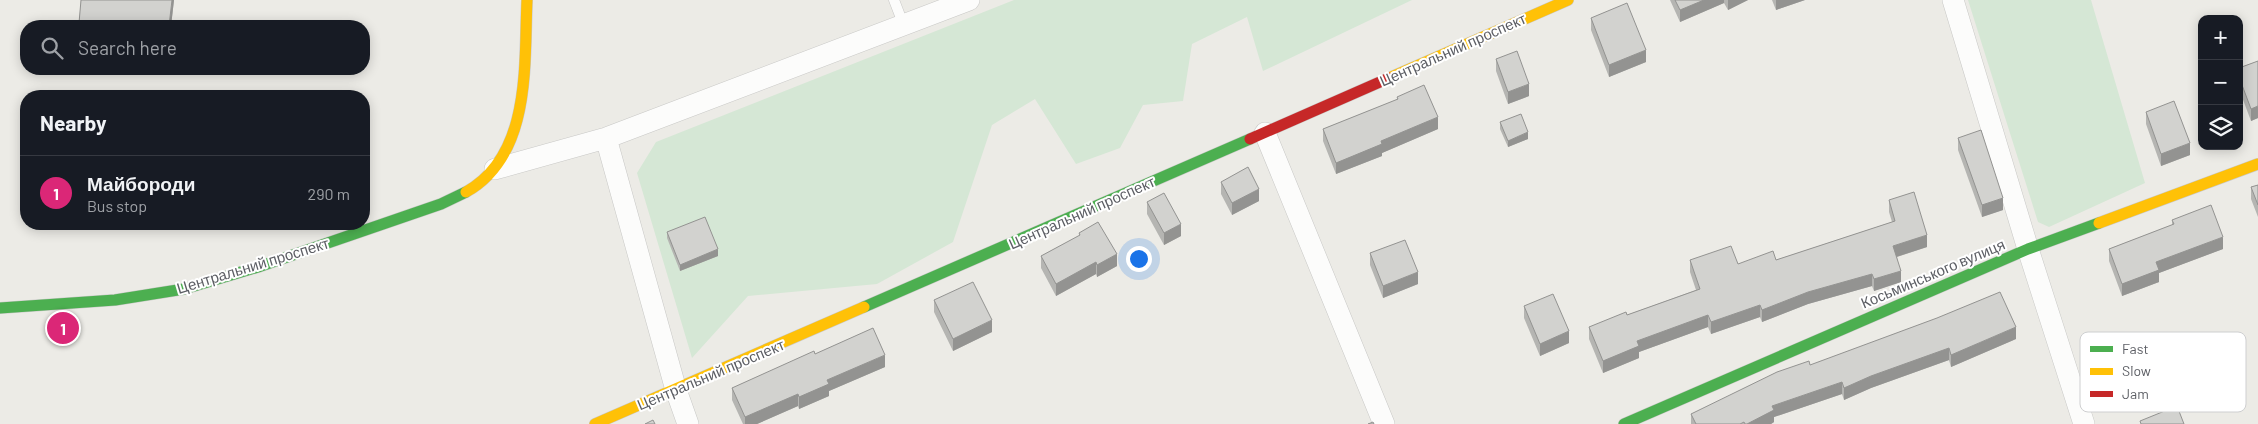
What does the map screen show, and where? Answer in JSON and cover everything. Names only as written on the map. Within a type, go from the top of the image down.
[{"type":"street","points":[[495,168],[509,146],[519,116],[527,0]]},
{"type":"street","name":"Центральний проспект","points":[[370,228],[462,196],[495,168],[606,138],[970,0]]},
{"type":"street","name":"Центральний проспект","points":[[595,424],[1568,0]]},
{"type":"street","points":[[1953,0],[2028,249],[2080,412]]},
{"type":"street","points":[[1265,133],[1384,424]]},
{"type":"street","points":[[606,138],[676,390],[688,424]]},
{"type":"street","name":"Косьминського вулиця","points":[[1624,424],[2028,249],[2258,164]]},
{"type":"street","name":"Центральний проспект","points":[[0,308],[107,301],[183,289],[284,258],[364,230]]},
{"type":"street","points":[[2080,412],[2084,424]]},
{"type":"lane","points":[[894,0],[904,26]]},
{"type":"green space","points":[[1014,0],[1412,0],[1263,71],[1247,17],[1192,44],[1183,101],[1143,105],[1120,148],[1076,164],[1035,99],[992,125],[953,242],[877,284],[748,296],[692,358],[637,173],[656,142]]},
{"type":"green space","points":[[1968,0],[2091,0],[2145,183],[2049,227],[2038,222]]},
{"type":"building","points":[[81,0],[172,0],[170,20],[79,20]]},
{"type":"building","points":[[1675,0],[1704,0],[1680,10]]},
{"type":"building","points":[[1627,3],[1646,50],[1609,65],[1591,18]]},
{"type":"building","points":[[1517,51],[1529,84],[1508,92],[1496,59]]},
{"type":"building","points":[[2258,61],[2258,106],[2251,109],[2243,88],[2243,67]]},
{"type":"building","points":[[1424,85],[1438,117],[1381,141],[1382,144],[1336,163],[1323,129],[1398,99],[1397,97]]},
{"type":"building","points":[[2174,101],[2190,143],[2161,154],[2146,112]]},
{"type":"building","points":[[1521,114],[1528,132],[1508,141],[1500,122]]},
{"type":"building","points":[[1981,130],[2003,198],[1982,205],[1958,138]]},
{"type":"building","points":[[1248,167],[1259,189],[1232,203],[1221,182]]},
{"type":"building","points":[[2258,185],[2258,205],[2251,187]]},
{"type":"building","points":[[1914,192],[1927,235],[1893,246],[1901,271],[1874,279],[1872,274],[1808,292],[1762,310],[1760,305],[1711,322],[1708,315],[1637,341],[1639,346],[1603,361],[1589,327],[1626,312],[1627,315],[1700,289],[1690,260],[1731,246],[1738,264],[1773,251],[1776,260],[1895,221],[1889,200]]},
{"type":"building","points":[[1164,193],[1181,224],[1164,233],[1147,202]]},
{"type":"building","points":[[2211,205],[2223,237],[2156,262],[2159,270],[2122,284],[2109,249],[2174,224],[2172,220]]},
{"type":"building","points":[[705,217],[718,249],[680,265],[667,232]]},
{"type":"building","points":[[1098,222],[1117,254],[1097,265],[1096,262],[1056,284],[1041,256],[1080,235],[1079,233]]},
{"type":"building","points":[[1405,240],[1418,272],[1383,286],[1370,253]]},
{"type":"building","points":[[973,282],[992,320],[953,339],[934,300]]},
{"type":"building","points":[[2000,292],[2016,327],[1951,355],[1949,348],[1871,376],[1844,388],[1842,382],[1772,406],[1774,410],[1747,424],[1744,422],[1740,424],[1696,424],[1691,414],[1777,372],[1809,361],[1810,365],[1937,318]]},
{"type":"building","points":[[1553,294],[1569,331],[1540,344],[1524,306]]},
{"type":"building","points":[[873,328],[885,355],[827,380],[829,384],[799,397],[798,394],[745,417],[732,388],[814,351],[815,354]]},
{"type":"building","points":[[2162,412],[2179,412],[2184,424],[2141,424],[2140,421]]},
{"type":"building","points":[[653,420],[655,424],[645,424]]},
{"type":"traffic: fast","points":[[864,307],[1250,139]]},
{"type":"traffic: fast","points":[[370,228],[441,204],[466,192]]},
{"type":"traffic: fast","points":[[1624,424],[2028,249],[2099,223]]},
{"type":"traffic: fast","points":[[0,308],[115,300],[184,289],[258,267],[365,230]]},
{"type":"traffic: slow","points":[[466,192],[487,176],[503,155],[514,132],[524,79],[527,0]]},
{"type":"traffic: slow","points":[[1389,78],[1568,0]]},
{"type":"traffic: slow","points":[[2099,223],[2258,164]]},
{"type":"traffic: slow","points":[[595,424],[864,307]]},
{"type":"traffic: jam","points":[[1250,139],[1389,78]]},
{"type":"place","name":"Майбороди","points":[[63,328]]}]
